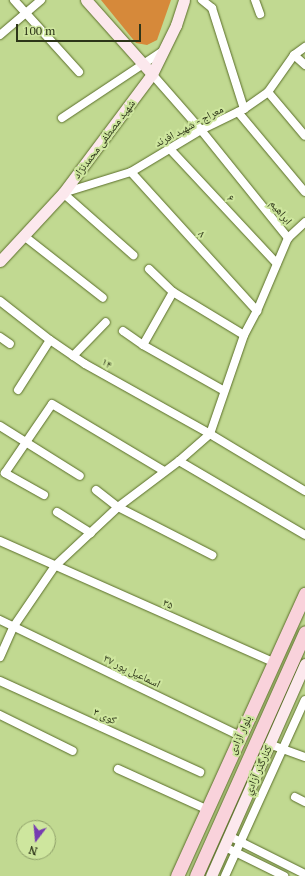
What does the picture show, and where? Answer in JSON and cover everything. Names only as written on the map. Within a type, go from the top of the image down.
[{"type":"main road","points":[[86,0],[152,74]]},
{"type":"main road","name":"شهید مصطفی محمدنژاد","points":[[0,261],[63,193],[152,74],[166,49],[184,0]]},
{"type":"main road","name":"بلوار آزادی","points":[[177,876],[206,809],[305,594]]},
{"type":"main road","name":"بلوار آزادی","points":[[196,876],[305,632]]},
{"type":"main road","name":"کنارگذر آزادي","points":[[211,876],[305,664]]},
{"type":"main road","points":[[216,829],[229,836]]},
{"type":"main road","points":[[212,842],[225,847]]},
{"type":"street","points":[[14,0],[25,14],[79,72]]},
{"type":"street","points":[[0,35],[41,0]]},
{"type":"street","points":[[202,0],[212,8],[241,111],[305,192]]},
{"type":"street","points":[[255,0],[260,14]]},
{"type":"street","name":"معراج - شهید افرند","points":[[63,193],[131,172],[201,130],[241,111],[268,92],[294,55],[305,47]]},
{"type":"street","points":[[62,118],[166,49]]},
{"type":"street","points":[[294,55],[305,65]]},
{"type":"street","name":"ابراهیم","points":[[152,74],[201,130],[288,238],[257,311],[244,335],[223,390],[210,434]]},
{"type":"street","points":[[268,92],[305,136]]},
{"type":"street","name":"۶","points":[[169,148],[277,264]]},
{"type":"street","name":"۸","points":[[131,172],[257,311]]},
{"type":"street","points":[[63,193],[133,255]]},
{"type":"street","points":[[288,238],[305,222]]},
{"type":"street","points":[[24,236],[103,298]]},
{"type":"street","points":[[150,270],[173,292],[244,335]]},
{"type":"street","points":[[143,345],[173,292]]},
{"type":"street","name":"۱۴","points":[[0,301],[73,356],[210,434],[305,491]]},
{"type":"street","points":[[73,356],[106,322]]},
{"type":"street","points":[[123,331],[143,345],[223,390]]},
{"type":"street","points":[[0,336],[10,344]]},
{"type":"street","points":[[18,390],[50,340]]},
{"type":"street","points":[[44,495],[5,473],[52,404],[164,471]]},
{"type":"street","points":[[0,426],[80,476]]},
{"type":"street","points":[[0,657],[14,626],[55,566],[118,507],[179,461],[210,434]]},
{"type":"street","points":[[179,461],[305,535]]},
{"type":"street","points":[[96,490],[118,507],[212,555]]},
{"type":"street","points":[[57,512],[91,533]]},
{"type":"street","name":"۳۵","points":[[0,541],[273,662]]},
{"type":"street","name":"اسماعیل پور ۳۷","points":[[0,620],[240,736]]},
{"type":"street","name":"کوی ۳","points":[[0,681],[200,772]]},
{"type":"street","points":[[225,876],[305,700]]},
{"type":"street","points":[[0,715],[73,751]]},
{"type":"street","points":[[269,744],[282,750],[305,757]]},
{"type":"street","points":[[118,769],[206,809]]},
{"type":"street","points":[[295,797],[305,802]]},
{"type":"street","points":[[229,836],[241,840],[305,874]]},
{"type":"street","points":[[225,847],[284,876]]},
{"type":"shaded area","points":[[101,0],[171,0],[157,40],[147,45],[136,43]]}]
